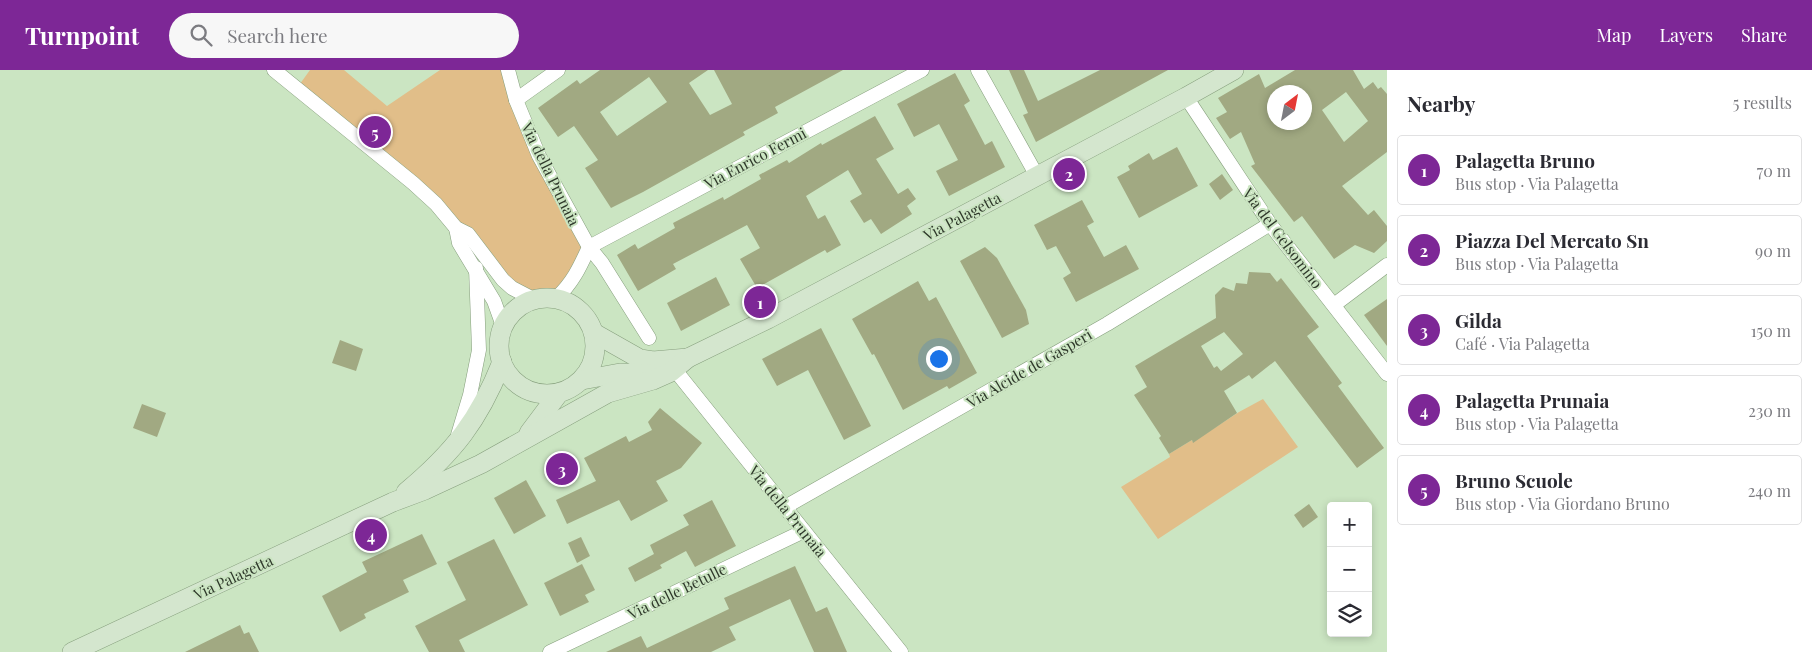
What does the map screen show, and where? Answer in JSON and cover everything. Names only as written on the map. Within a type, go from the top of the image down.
[{"type":"street","points":[[274,70],[413,183],[436,204],[456,228],[468,234],[496,272],[512,288],[535,300]]},
{"type":"street","name":"Via della Prunaia","points":[[508,70],[516,100],[539,156],[589,247],[602,263],[649,338]]},
{"type":"street","points":[[516,100],[558,70]]},
{"type":"street","name":"Via Enrico Fermi","points":[[589,247],[922,70]]},
{"type":"street","points":[[978,70],[1036,176]]},
{"type":"street","name":"Via Palagetta","points":[[72,652],[394,502],[481,464],[608,393],[653,380],[1234,70]]},
{"type":"street","name":"Via del Gelsomino","points":[[1186,97],[1270,224],[1387,374]]},
{"type":"street","name":"Via Alcide de Gasperi","points":[[785,507],[1108,324],[1270,224]]},
{"type":"street","points":[[456,228],[459,242],[494,301],[503,326]]},
{"type":"street","points":[[503,326],[516,309],[526,302],[556,298],[566,289],[574,278],[589,247]]},
{"type":"street","points":[[1334,305],[1387,265]]},
{"type":"street","points":[[455,446],[470,395],[480,350],[476,268]]},
{"type":"street","name":"Via Palagetta","points":[[556,298],[566,302],[582,313],[588,320],[594,333],[640,358],[676,368]]},
{"type":"street","name":"Via Palagetta","points":[[394,502],[455,446],[470,427],[492,388],[502,362],[499,344],[503,326]]},
{"type":"street","points":[[582,380],[591,367],[594,358],[596,342],[594,333]]},
{"type":"street","points":[[502,362],[515,382],[524,388],[535,393],[559,393]]},
{"type":"street","name":"Via della Prunaia","points":[[676,368],[901,652]]},
{"type":"street","name":"Via Palagetta","points":[[522,442],[559,393],[582,380],[620,373],[676,368]]},
{"type":"street","name":"Via delle Betulle","points":[[550,652],[804,531]]},
{"type":"shaded area","points":[[310,70],[344,70],[387,106],[440,70],[508,70],[516,100],[589,247],[556,298],[535,300],[524,295],[475,242],[297,88]]},
{"type":"shaded area","points":[[1263,399],[1298,447],[1158,539],[1121,487],[1170,457],[1169,454],[1192,440],[1193,442]]},
{"type":"building","points":[[600,70],[708,70],[689,83],[710,115],[732,104],[714,70],[843,70],[775,107],[778,113],[743,132],[745,135],[611,208],[585,168],[598,160],[574,126],[558,137],[538,108],[577,80],[580,84]],"holes":[[[649,77],[667,102],[617,136],[600,112]]]},
{"type":"building","points":[[1009,70],[1024,70],[1038,101],[1100,70],[1168,70],[1036,142],[1023,115],[1028,113]]},
{"type":"building","points":[[1295,70],[1353,70],[1364,89],[1373,82],[1378,89],[1381,87],[1387,94],[1387,152],[1342,186],[1368,215],[1374,210],[1387,226],[1387,241],[1374,253],[1355,245],[1334,259],[1302,216],[1294,222],[1251,166],[1255,164],[1241,132],[1230,139],[1216,118],[1227,112],[1218,98],[1259,74],[1265,88],[1267,87],[1267,130],[1312,130],[1312,85],[1270,85]],"holes":[[[1346,92],[1368,121],[1344,142],[1322,110]]]},
{"type":"building","points":[[955,73],[970,101],[964,105],[985,145],[992,141],[1005,167],[949,196],[936,171],[958,160],[939,124],[914,137],[897,104]]},
{"type":"building","points":[[875,116],[894,149],[876,159],[898,194],[908,188],[916,199],[907,206],[912,214],[881,234],[871,219],[864,223],[850,201],[862,194],[848,170],[806,196],[818,219],[825,215],[841,245],[827,253],[825,250],[757,288],[740,259],[760,248],[747,225],[673,264],[676,269],[638,291],[617,255],[635,244],[638,249],[675,228],[673,223],[723,197],[724,200],[761,179],[759,175],[787,160],[789,163],[821,143],[822,145]]},
{"type":"building","points":[[1177,147],[1198,186],[1139,218],[1117,177],[1130,170],[1128,166],[1149,153],[1153,160]]},
{"type":"building","points":[[1222,174],[1233,190],[1220,200],[1209,184]]},
{"type":"building","points":[[1082,200],[1094,222],[1087,226],[1104,257],[1126,245],[1139,269],[1076,302],[1063,278],[1071,273],[1056,246],[1047,250],[1034,225]]},
{"type":"building","points":[[985,247],[997,258],[1026,310],[1029,324],[1002,338],[960,261]]},
{"type":"building","points":[[1249,272],[1270,273],[1277,282],[1281,278],[1319,327],[1307,336],[1342,383],[1338,386],[1384,448],[1357,468],[1275,361],[1252,379],[1249,375],[1224,391],[1237,413],[1193,443],[1192,440],[1169,454],[1159,438],[1161,436],[1134,395],[1147,387],[1135,366],[1216,318],[1215,295],[1223,287],[1234,291],[1236,283],[1247,284]],"holes":[[[1224,332],[1243,354],[1221,371],[1217,366],[1214,368],[1201,346]]]},
{"type":"building","points":[[716,277],[730,305],[681,331],[667,303]]},
{"type":"building","points":[[918,281],[929,301],[936,297],[977,373],[949,389],[947,386],[903,410],[874,354],[872,355],[852,319]]},
{"type":"building","points":[[1387,299],[1387,346],[1364,315]]},
{"type":"building","points":[[821,328],[871,426],[844,440],[808,370],[777,386],[762,359]]},
{"type":"building","points":[[340,340],[363,349],[356,371],[332,363]]},
{"type":"building","points":[[142,404],[166,413],[157,437],[133,428]]},
{"type":"building","points":[[660,408],[702,443],[681,468],[656,481],[668,501],[631,521],[619,500],[567,524],[556,500],[596,481],[584,458],[626,436],[629,442],[652,430],[648,422]]},
{"type":"building","points":[[526,480],[546,516],[514,534],[494,498]]},
{"type":"building","points":[[712,500],[736,546],[695,567],[686,551],[660,565],[662,568],[635,582],[628,568],[654,554],[650,545],[689,525],[683,515]]},
{"type":"building","points":[[1309,504],[1318,517],[1303,528],[1294,515]]},
{"type":"building","points":[[422,534],[437,564],[403,580],[409,592],[364,614],[366,618],[340,632],[322,596],[367,572],[362,562]]},
{"type":"building","points":[[581,537],[590,556],[577,563],[568,543]]},
{"type":"building","points":[[494,539],[528,605],[459,640],[465,652],[429,652],[415,626],[466,600],[447,562]]},
{"type":"building","points":[[582,564],[595,590],[585,595],[589,602],[560,616],[544,583]]},
{"type":"building","points":[[795,566],[816,612],[827,607],[847,652],[814,652],[790,599],[729,627],[736,640],[711,652],[606,652],[641,636],[647,648],[729,609],[724,598]]},
{"type":"building","points":[[240,625],[244,634],[249,632],[259,652],[185,652]]},
{"type":"place","name":"Bruno Scuole","points":[[375,132]]},
{"type":"place","name":"Piazza Del Mercato Sn","points":[[1069,174]]},
{"type":"place","name":"Palagetta Bruno","points":[[760,302]]},
{"type":"place","name":"Gilda","points":[[562,469]]},
{"type":"place","name":"Palagetta Prunaia","points":[[371,535]]}]
